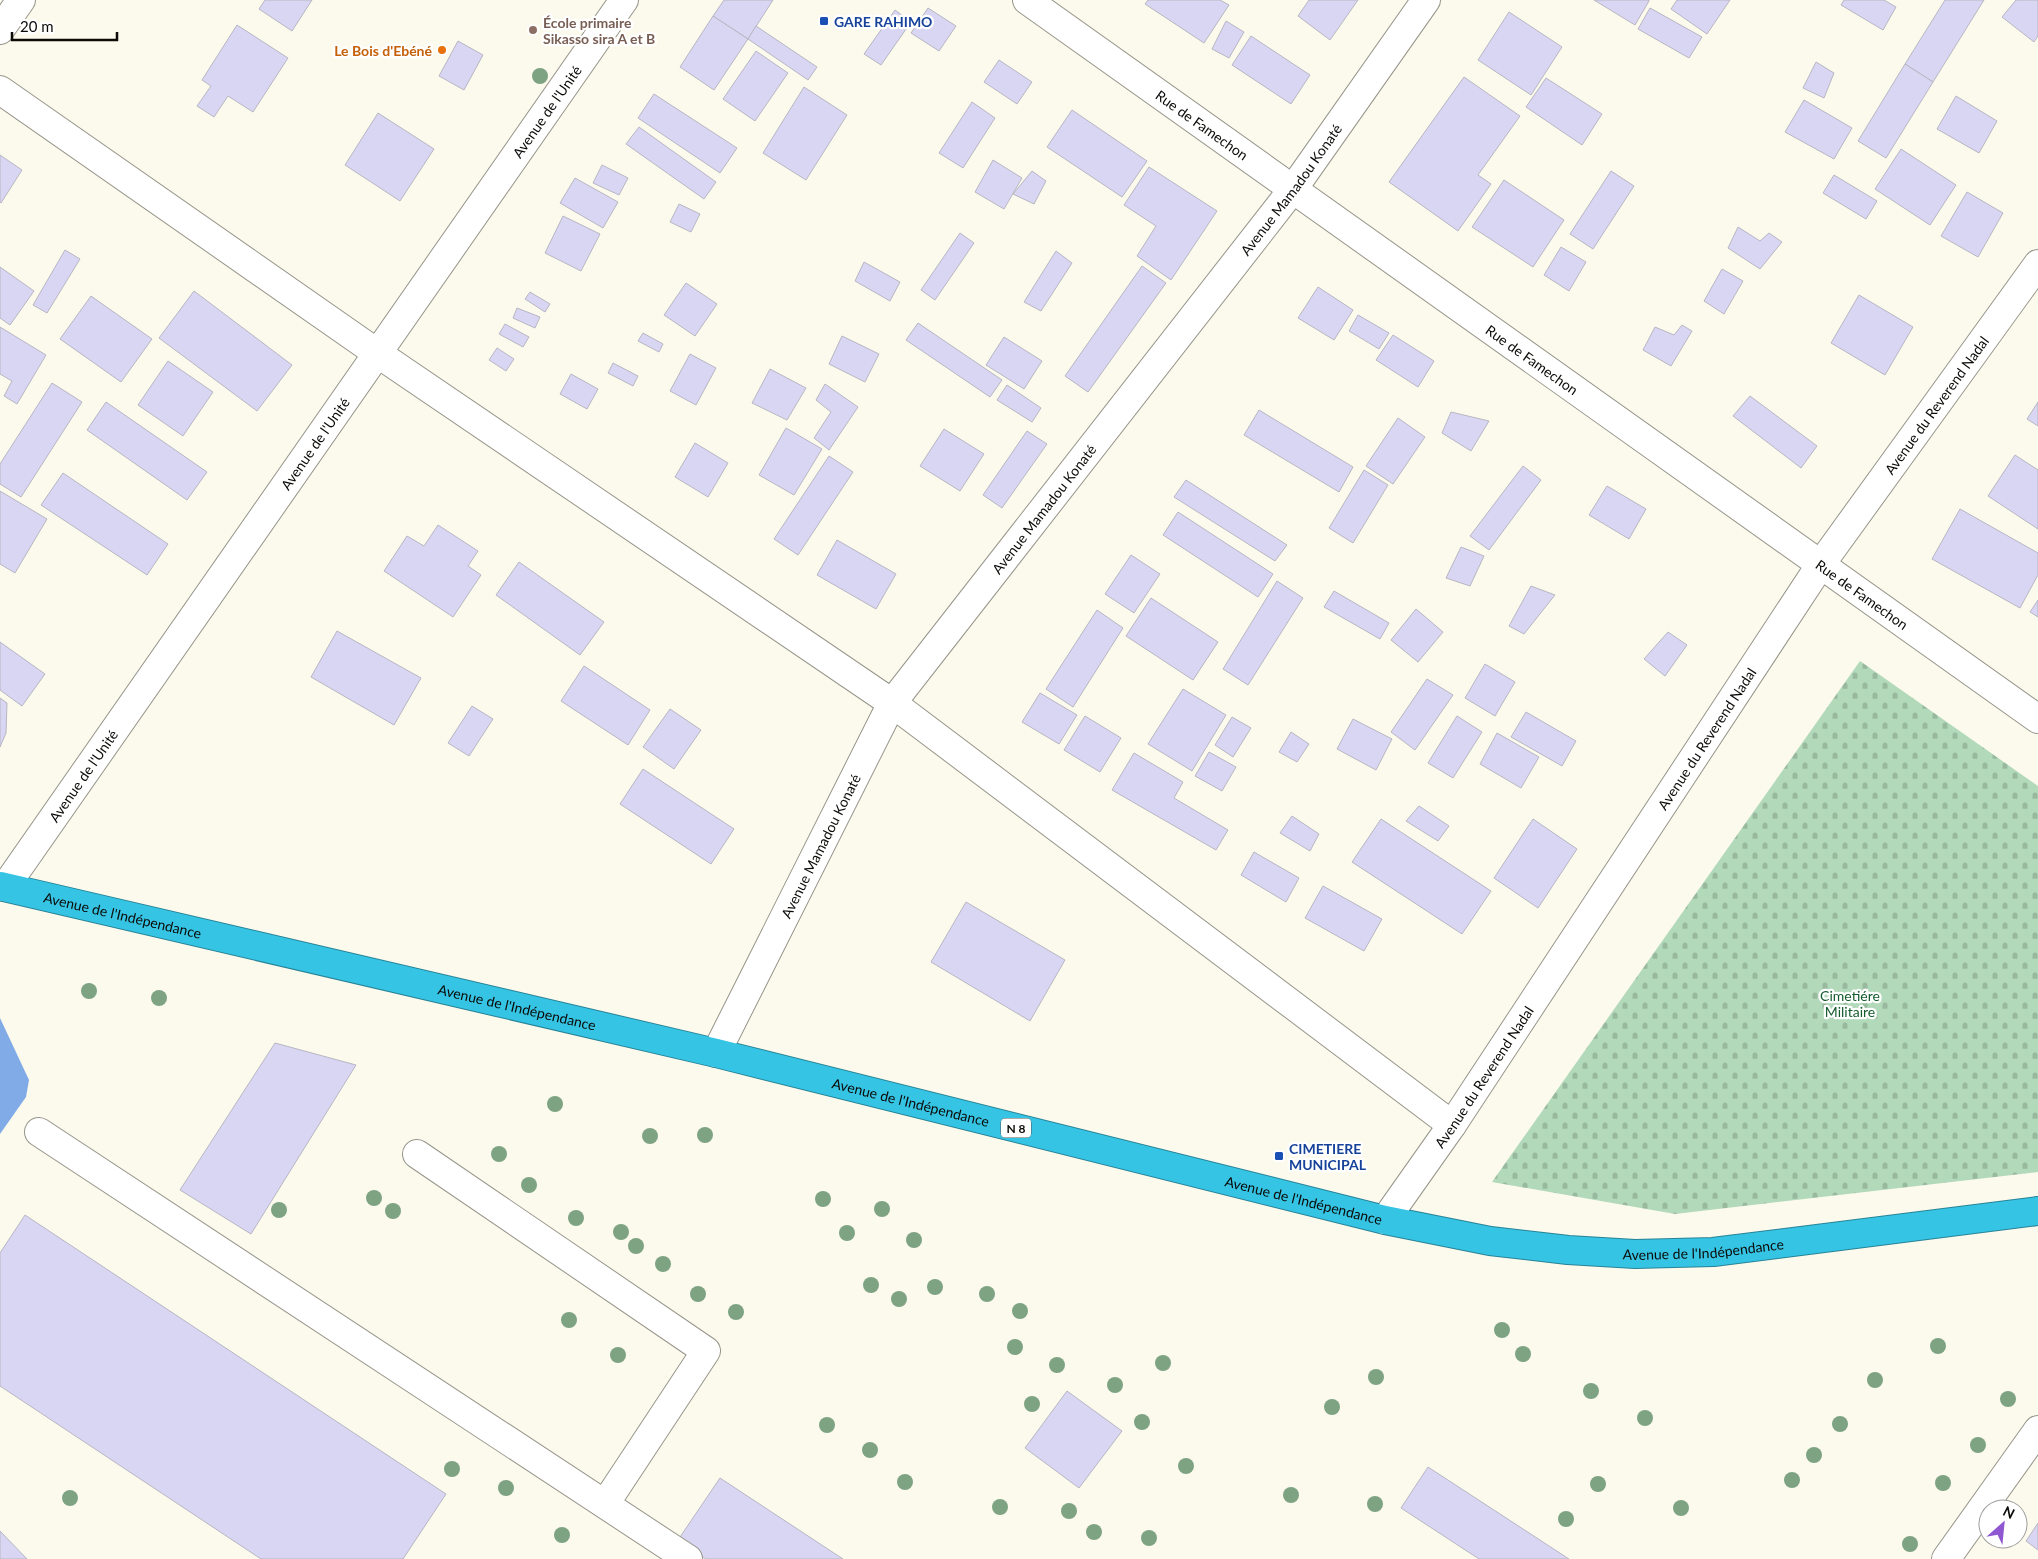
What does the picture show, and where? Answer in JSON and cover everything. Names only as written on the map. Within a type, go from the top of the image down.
[{"type":"highway","name":"Avenue de l'Indépendance","points":[[3,886],[716,1053],[1385,1220],[1490,1241],[1568,1250],[1645,1254],[1713,1252],[2038,1211]]},
{"type":"street","points":[[0,30],[21,0]]},
{"type":"street","name":"Avenue de l'Unité","points":[[3,886],[624,0]]},
{"type":"street","name":"Rue de Famechon","points":[[1027,0],[2038,719]]},
{"type":"street","name":"Avenue Mamadou Konaté","points":[[716,1053],[892,703],[1293,189],[1426,0]]},
{"type":"street","points":[[0,90],[376,353],[892,703],[1452,1125]]},
{"type":"street","name":"Avenue du Reverend Nadal","points":[[1385,1220],[1452,1125],[1821,564],[2038,264]]},
{"type":"street","points":[[40,1132],[688,1559]]},
{"type":"street","points":[[417,1154],[706,1351],[605,1504]]},
{"type":"street","points":[[1946,1559],[2038,1430]]},
{"type":"green space","name":"Cimetiére Militaire","points":[[1860,661],[2038,786],[2038,1172],[1675,1214],[1492,1182]]},
{"type":"water","points":[[0,1018],[29,1080],[26,1097],[0,1134]]},
{"type":"building","points":[[265,0],[312,0],[292,31],[259,9]]},
{"type":"building","points":[[724,0],[773,0],[748,39],[713,16]]},
{"type":"building","points":[[1148,0],[1220,0],[1229,5],[1204,43],[1145,4]]},
{"type":"building","points":[[1309,0],[1358,0],[1330,40],[1298,16]]},
{"type":"building","points":[[1594,0],[1649,0],[1649,1],[1635,25]]},
{"type":"building","points":[[1677,0],[1730,0],[1707,34],[1671,9]]},
{"type":"building","points":[[1844,0],[1884,0],[1896,7],[1883,30],[1841,5]]},
{"type":"building","points":[[1945,0],[1984,0],[1933,82],[1905,64]]},
{"type":"building","points":[[2016,0],[2038,0],[2038,36],[2034,42],[2002,17]]},
{"type":"building","points":[[928,8],[956,26],[939,51],[911,33]]},
{"type":"building","points":[[1650,8],[1702,37],[1689,58],[1638,29]]},
{"type":"building","points":[[895,10],[911,22],[881,65],[864,54]]},
{"type":"building","points":[[1509,12],[1562,47],[1531,95],[1478,60]]},
{"type":"building","points":[[713,16],[748,39],[714,90],[680,67]]},
{"type":"building","points":[[1226,21],[1244,32],[1229,58],[1212,49]]},
{"type":"building","points":[[237,25],[288,58],[253,112],[228,96],[214,117],[197,106],[211,86],[202,80]]},
{"type":"building","points":[[756,26],[817,67],[808,80],[748,39]]},
{"type":"building","points":[[1251,36],[1310,75],[1291,104],[1232,65]]},
{"type":"building","points":[[458,41],[483,55],[464,90],[439,76]]},
{"type":"building","points":[[756,51],[788,73],[755,121],[723,99]]},
{"type":"building","points":[[999,60],[1032,82],[1017,104],[984,82]]},
{"type":"building","points":[[1816,62],[1834,73],[1824,98],[1803,88]]},
{"type":"building","points":[[1905,64],[1933,82],[1886,158],[1858,141]]},
{"type":"building","points":[[1464,77],[1520,116],[1478,175],[1491,184],[1458,231],[1389,182]]},
{"type":"building","points":[[1546,78],[1602,114],[1582,145],[1526,107]]},
{"type":"building","points":[[804,87],[847,115],[806,180],[763,153]]},
{"type":"building","points":[[654,94],[737,148],[720,173],[638,118]]},
{"type":"building","points":[[1956,96],[1997,121],[1979,153],[1937,129]]},
{"type":"building","points":[[1804,100],[1852,128],[1834,159],[1785,132]]},
{"type":"building","points":[[972,102],[995,118],[963,168],[939,153]]},
{"type":"building","points":[[1072,110],[1147,161],[1122,197],[1047,147]]},
{"type":"building","points":[[378,113],[434,149],[400,201],[345,165]]},
{"type":"building","points":[[639,127],[716,182],[704,199],[626,144]]},
{"type":"building","points":[[1901,149],[1956,185],[1930,225],[1875,189]]},
{"type":"building","points":[[0,155],[22,170],[1,203],[0,202]]},
{"type":"building","points":[[993,160],[1022,178],[1004,209],[975,192]]},
{"type":"building","points":[[602,165],[628,178],[619,195],[593,183]]},
{"type":"building","points":[[1149,167],[1217,211],[1171,280],[1137,256],[1156,226],[1124,205]]},
{"type":"building","points":[[1032,171],[1046,181],[1034,204],[1013,194]]},
{"type":"building","points":[[1611,171],[1634,186],[1593,249],[1570,234]]},
{"type":"building","points":[[1834,175],[1877,201],[1866,219],[1823,193]]},
{"type":"building","points":[[575,178],[618,202],[603,228],[560,203]]},
{"type":"building","points":[[1504,180],[1564,220],[1533,267],[1472,227]]},
{"type":"building","points":[[1967,192],[2003,213],[1978,257],[1941,236]]},
{"type":"building","points":[[679,204],[700,214],[691,232],[670,222]]},
{"type":"building","points":[[563,216],[600,234],[581,271],[545,253]]},
{"type":"building","points":[[1738,227],[1760,241],[1769,233],[1782,242],[1760,269],[1728,248]]},
{"type":"building","points":[[960,233],[974,243],[935,300],[921,290]]},
{"type":"building","points":[[1561,247],[1586,262],[1569,291],[1544,275]]},
{"type":"building","points":[[65,250],[80,259],[47,313],[33,305]]},
{"type":"building","points":[[1056,251],[1072,263],[1041,311],[1024,302]]},
{"type":"building","points":[[864,262],[900,282],[890,301],[855,281]]},
{"type":"building","points":[[1142,266],[1166,283],[1088,392],[1065,376]]},
{"type":"building","points":[[0,267],[34,291],[10,325],[0,318]]},
{"type":"building","points":[[1722,269],[1743,281],[1724,314],[1704,301]]},
{"type":"building","points":[[686,283],[717,304],[695,336],[664,315]]},
{"type":"building","points":[[1318,287],[1353,310],[1334,340],[1298,318]]},
{"type":"building","points":[[194,291],[292,365],[257,411],[159,338]]},
{"type":"building","points":[[530,292],[550,304],[545,312],[525,299]]},
{"type":"building","points":[[1859,295],[1913,327],[1885,375],[1831,343]]},
{"type":"building","points":[[91,296],[152,339],[121,382],[60,339]]},
{"type":"building","points":[[517,308],[540,317],[535,328],[513,318]]},
{"type":"building","points":[[1358,315],[1389,333],[1379,349],[1349,331]]},
{"type":"building","points":[[918,323],[1002,380],[990,397],[906,340]]},
{"type":"building","points":[[505,324],[529,337],[523,347],[499,334]]},
{"type":"building","points":[[1682,325],[1692,331],[1671,366],[1643,350],[1655,327],[1674,335]]},
{"type":"building","points":[[0,327],[46,355],[17,404],[4,396],[12,381],[0,374]]},
{"type":"building","points":[[643,333],[663,344],[659,352],[638,341]]},
{"type":"building","points":[[1393,335],[1434,361],[1418,387],[1376,360]]},
{"type":"building","points":[[842,336],[879,354],[865,382],[829,364]]},
{"type":"building","points":[[1004,337],[1042,361],[1024,389],[986,365]]},
{"type":"building","points":[[497,348],[514,359],[506,371],[489,360]]},
{"type":"building","points":[[690,354],[716,368],[696,405],[670,391]]},
{"type":"building","points":[[168,361],[213,392],[183,436],[138,405]]},
{"type":"building","points":[[613,363],[638,376],[633,386],[608,373]]},
{"type":"building","points":[[770,369],[806,388],[787,420],[752,403]]},
{"type":"building","points":[[571,374],[598,389],[587,409],[560,394]]},
{"type":"building","points":[[52,383],[82,402],[21,497],[0,484],[0,464]]},
{"type":"building","points":[[825,384],[858,407],[829,450],[814,438],[831,412],[816,400]]},
{"type":"building","points":[[1007,385],[1041,408],[1032,422],[997,400]]},
{"type":"building","points":[[1750,396],[1817,446],[1801,468],[1733,416]]},
{"type":"building","points":[[106,402],[207,472],[187,500],[87,430]]},
{"type":"building","points":[[2038,402],[2038,426],[2027,419]]},
{"type":"building","points":[[1259,410],[1353,467],[1339,492],[1244,435]]},
{"type":"building","points":[[1451,412],[1489,421],[1471,451],[1442,433]]},
{"type":"building","points":[[1398,418],[1425,437],[1393,484],[1366,466]]},
{"type":"building","points":[[786,428],[822,449],[794,495],[759,475]]},
{"type":"building","points":[[944,429],[984,454],[960,491],[920,466]]},
{"type":"building","points":[[1027,431],[1047,444],[1002,508],[983,495]]},
{"type":"building","points":[[695,443],[728,463],[708,497],[675,477]]},
{"type":"building","points":[[2015,455],[2038,470],[2038,529],[1988,496]]},
{"type":"building","points":[[829,456],[853,472],[798,555],[774,539]]},
{"type":"building","points":[[1523,466],[1541,480],[1489,550],[1470,536]]},
{"type":"building","points":[[1364,470],[1388,485],[1353,543],[1329,528]]},
{"type":"building","points":[[63,473],[168,544],[147,575],[41,505]]},
{"type":"building","points":[[1186,480],[1287,545],[1275,561],[1174,497]]},
{"type":"building","points":[[1607,486],[1646,509],[1629,539],[1589,515]]},
{"type":"building","points":[[0,491],[47,519],[15,573],[0,564]]},
{"type":"building","points":[[1960,509],[2038,553],[2038,575],[2020,608],[1932,559]]},
{"type":"building","points":[[1178,512],[1273,574],[1258,597],[1163,535]]},
{"type":"building","points":[[438,525],[478,551],[468,566],[481,575],[453,617],[384,571],[407,536],[424,546]]},
{"type":"building","points":[[837,540],[896,574],[876,609],[817,575]]},
{"type":"building","points":[[1461,547],[1484,556],[1470,586],[1446,578]]},
{"type":"building","points":[[1131,555],[1160,574],[1134,613],[1105,594]]},
{"type":"building","points":[[519,562],[604,622],[580,655],[496,595]]},
{"type":"building","points":[[1277,581],[1303,598],[1248,685],[1223,669]]},
{"type":"building","points":[[1531,586],[1555,595],[1524,634],[1509,626]]},
{"type":"building","points":[[1334,591],[1389,623],[1380,639],[1324,607]]},
{"type":"building","points":[[1151,598],[1218,642],[1193,680],[1126,636]]},
{"type":"building","points":[[2038,600],[2038,617],[2030,612]]},
{"type":"building","points":[[1416,609],[1443,632],[1418,662],[1391,640]]},
{"type":"building","points":[[1097,610],[1123,628],[1073,707],[1046,689]]},
{"type":"building","points":[[337,631],[421,678],[394,725],[311,677]]},
{"type":"building","points":[[1668,632],[1687,645],[1665,676],[1644,659]]},
{"type":"building","points":[[0,642],[45,674],[22,706],[0,690]]},
{"type":"building","points":[[1485,664],[1515,682],[1495,716],[1465,698]]},
{"type":"building","points":[[584,666],[650,710],[628,745],[561,701]]},
{"type":"building","points":[[1427,679],[1453,695],[1415,750],[1391,732]]},
{"type":"building","points":[[1183,689],[1226,715],[1192,771],[1148,744]]},
{"type":"building","points":[[1040,693],[1077,715],[1059,744],[1022,722]]},
{"type":"building","points":[[0,698],[7,703],[6,733],[0,747]]},
{"type":"building","points":[[472,706],[493,719],[469,756],[448,743]]},
{"type":"building","points":[[670,709],[701,730],[674,769],[643,747]]},
{"type":"building","points":[[1526,712],[1576,741],[1562,766],[1511,737]]},
{"type":"building","points":[[1085,716],[1121,738],[1100,772],[1064,750]]},
{"type":"building","points":[[1457,716],[1482,732],[1453,778],[1428,763]]},
{"type":"building","points":[[1232,717],[1251,728],[1233,757],[1215,745]]},
{"type":"building","points":[[1353,719],[1392,739],[1376,770],[1337,749]]},
{"type":"building","points":[[1291,732],[1309,744],[1297,762],[1279,752]]},
{"type":"building","points":[[1497,733],[1539,757],[1521,788],[1480,764]]},
{"type":"building","points":[[1209,752],[1236,767],[1222,791],[1195,776]]},
{"type":"building","points":[[1134,753],[1183,782],[1174,798],[1228,830],[1216,850],[1112,790]]},
{"type":"building","points":[[643,769],[734,829],[711,864],[620,804]]},
{"type":"building","points":[[1419,806],[1449,826],[1438,841],[1406,821]]},
{"type":"building","points":[[1292,816],[1319,834],[1310,851],[1280,833]]},
{"type":"building","points":[[1381,819],[1491,891],[1462,934],[1352,862]]},
{"type":"building","points":[[1533,819],[1577,849],[1538,908],[1494,878]]},
{"type":"building","points":[[1254,852],[1299,878],[1286,902],[1241,875]]},
{"type":"building","points":[[1323,886],[1382,919],[1364,951],[1305,918]]},
{"type":"building","points":[[966,902],[1065,960],[1030,1021],[931,962]]},
{"type":"building","points":[[275,1043],[356,1065],[251,1234],[180,1190]]},
{"type":"building","points":[[25,1215],[446,1494],[403,1559],[261,1559],[0,1386],[0,1253]]},
{"type":"building","points":[[1067,1391],[1122,1431],[1079,1488],[1025,1448]]},
{"type":"building","points":[[1428,1467],[1569,1559],[1479,1559],[1401,1508]]},
{"type":"building","points":[[720,1478],[843,1559],[706,1559],[678,1540]]},
{"type":"building","points":[[2038,1523],[2038,1550],[2028,1542],[2028,1538]]},
{"type":"building","points":[[0,1531],[27,1559],[0,1559]]},
{"type":"place","name":"GARE RAHIMO","points":[[824,21]]},
{"type":"place","name":"École primaire Sikasso sira A et B","points":[[533,30]]},
{"type":"place","name":"Le Bois d'Ebéné","points":[[442,50]]},
{"type":"place","name":"CIMETIERE MUNICIPAL","points":[[1279,1156]]}]
